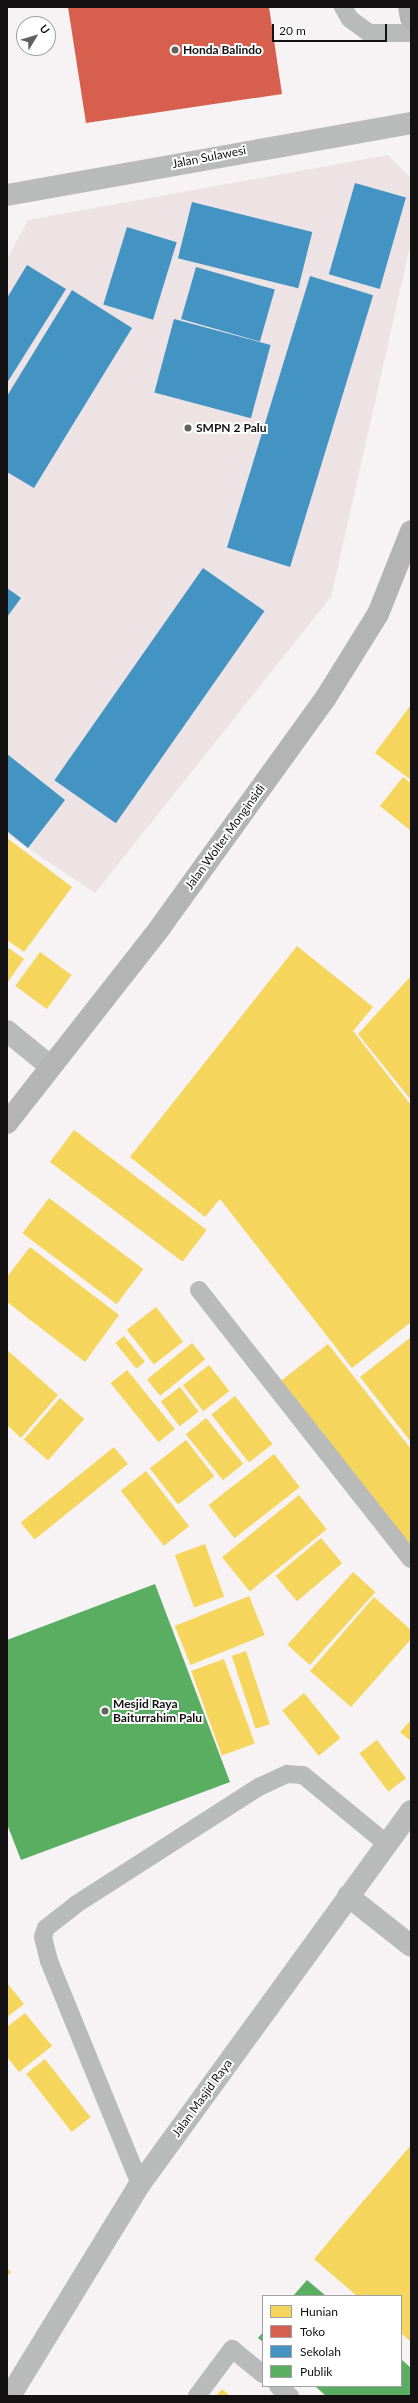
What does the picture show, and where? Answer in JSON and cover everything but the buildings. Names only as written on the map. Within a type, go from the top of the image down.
[{"type":"highway","points":[[409,7],[411,18]]},
{"type":"highway","name":"Jalan Wolter Monginsidi","points":[[7,1123],[50,1066],[159,929],[325,699],[378,614],[411,532]]},
{"type":"street","name":"Jalan Sulawesi","points":[[7,195],[411,123]]},
{"type":"street","points":[[7,1031],[50,1066]]},
{"type":"street","name":"Jalan Masjid Raya","points":[[10,2396],[140,2184],[411,1811]]},
{"type":"street","points":[[348,1896],[411,1946]]},
{"type":"lane","points":[[343,7],[350,19],[370,33],[411,32]]},
{"type":"lane","points":[[199,1290],[411,1559]]},
{"type":"lane","points":[[140,2184],[49,1961],[43,1937],[46,1928],[75,1906],[259,1787],[287,1774],[303,1776],[387,1844]]},
{"type":"lane","points":[[197,2396],[232,2349],[262,2373]]},
{"type":"lane","points":[[279,2387],[290,2396]]},
{"type":"shaded area","name":"SMPN 2 Palu","points":[[388,155],[411,178],[411,242],[331,597],[95,893],[7,834],[7,259],[28,220]]},
{"type":"place","name":"Honda Balindo","points":[[175,50]]},
{"type":"place","name":"SMPN 2 Palu","points":[[188,428]]},
{"type":"place","name":"Mesjid Raya Baiturrahim Palu","points":[[105,1711]]}]
